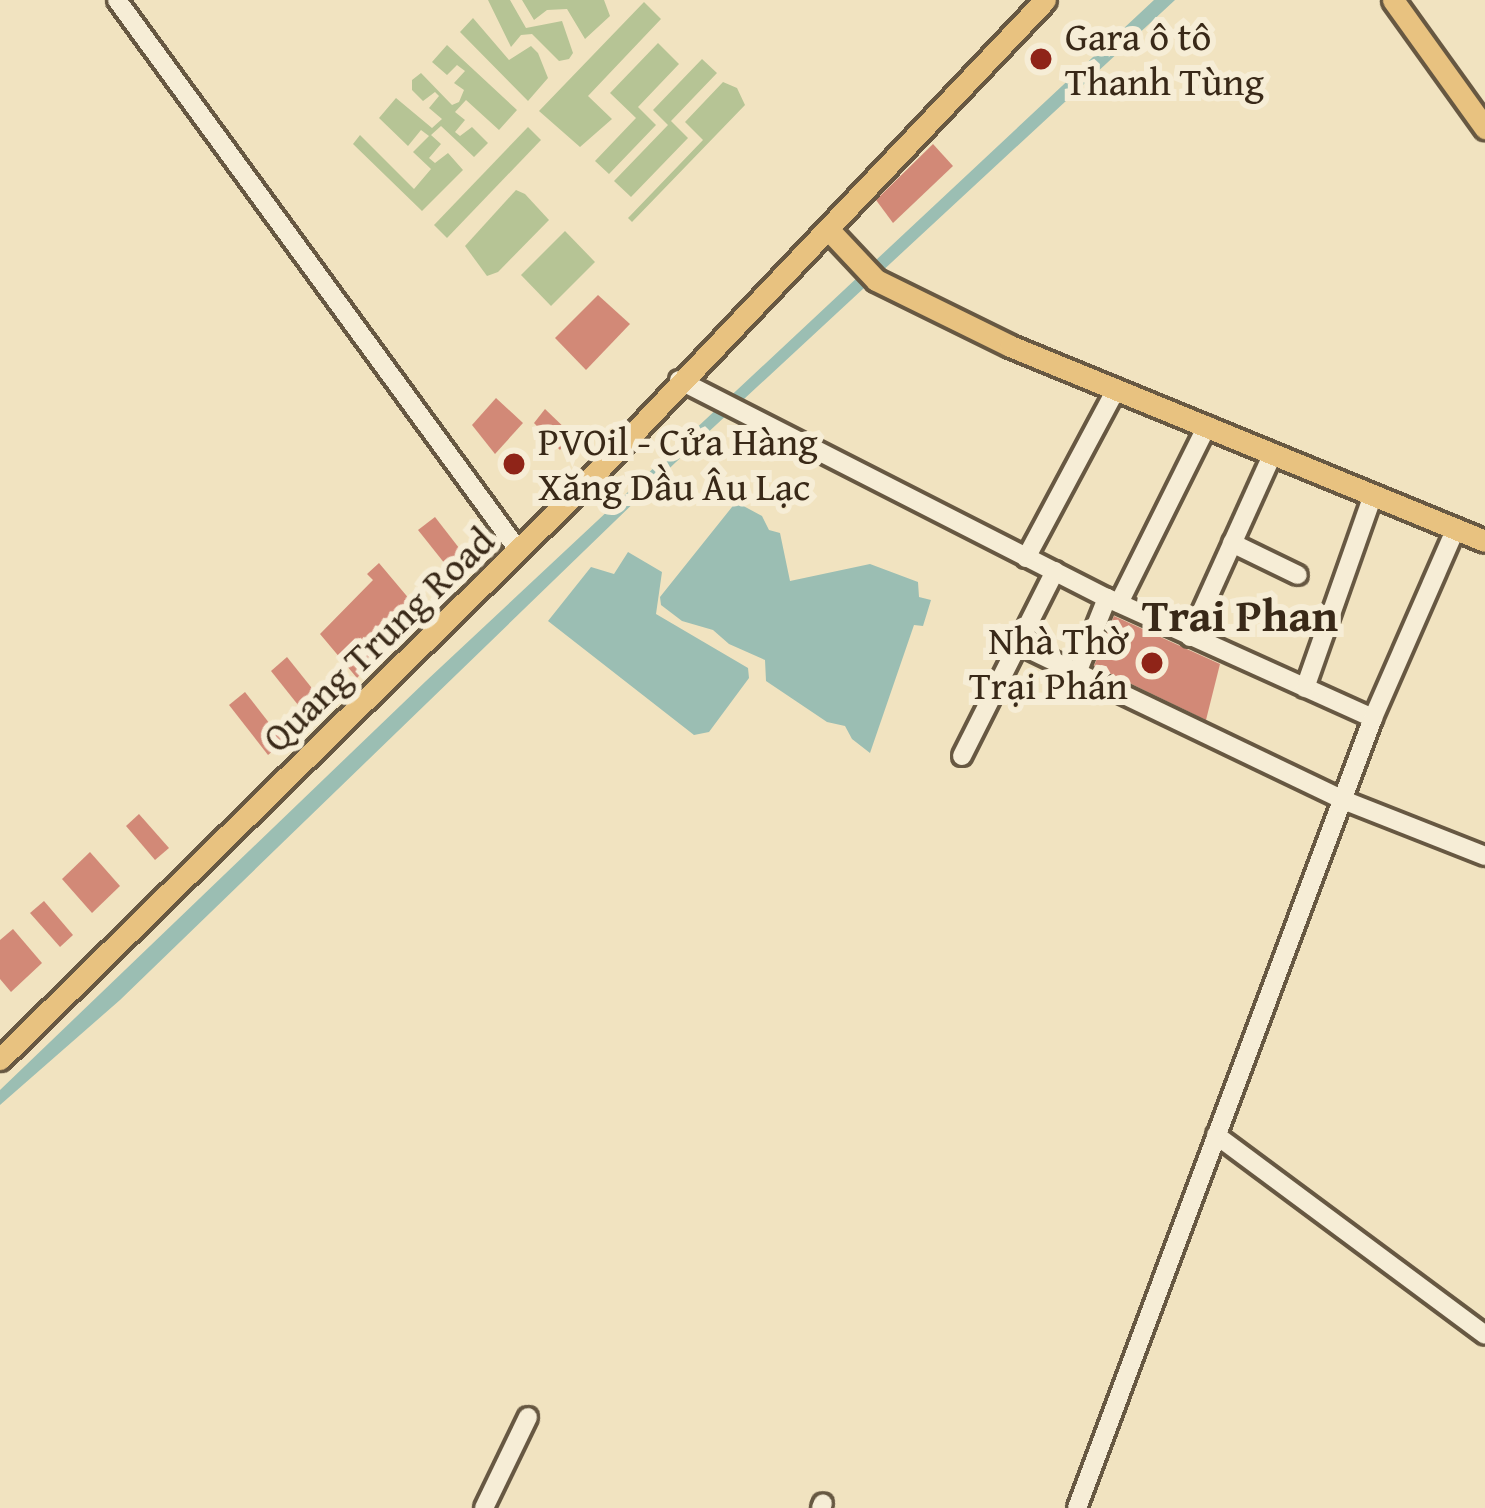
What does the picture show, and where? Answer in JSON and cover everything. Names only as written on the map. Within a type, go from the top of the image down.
[{"type":"main road","name":"Quang Trung Road","points":[[0,1059],[519,551],[1045,0]]},
{"type":"main road","points":[[1394,0],[1485,128]]},
{"type":"main road","points":[[828,229],[869,273],[1114,391],[1485,541]]},
{"type":"street","points":[[117,0],[519,551]]},
{"type":"street","points":[[679,380],[1113,601],[1373,718]]},
{"type":"street","points":[[1026,558],[1114,391]]},
{"type":"street","points":[[1077,673],[1207,427]]},
{"type":"street","points":[[1190,637],[1273,453]]},
{"type":"street","points":[[1305,688],[1373,495]]},
{"type":"street","points":[[1077,1508],[1373,718],[1455,530]]},
{"type":"street","points":[[1232,543],[1298,575]]},
{"type":"street","points":[[962,756],[1055,572]]},
{"type":"street","points":[[1020,645],[1342,800],[1485,856]]},
{"type":"street","points":[[1215,1139],[1485,1335]]},
{"type":"street","points":[[484,1508],[528,1418]]},
{"type":"green space","points":[[488,0],[510,0],[526,28],[562,21],[573,53],[569,59],[559,61],[532,34],[521,35],[511,47]]},
{"type":"green space","points":[[522,0],[604,0],[610,16],[585,39],[567,9],[547,10],[534,20]]},
{"type":"green space","points":[[644,2],[661,19],[588,96],[612,119],[580,147],[539,111]]},
{"type":"green space","points":[[473,18],[509,60],[531,46],[538,53],[548,78],[528,101],[460,32]]},
{"type":"green space","points":[[658,43],[679,64],[638,107],[656,125],[609,174],[595,161],[636,118],[610,93]]},
{"type":"green space","points":[[447,45],[517,110],[499,130],[466,100],[455,112],[465,120],[455,132],[460,136],[472,127],[488,143],[474,157],[441,126],[431,135],[441,144],[429,158],[435,163],[448,153],[463,170],[422,211],[353,144],[360,135],[414,189],[431,169],[413,152],[429,136],[421,130],[408,146],[379,118],[396,98],[432,128],[442,119],[429,108],[439,96],[435,92],[423,101],[412,90],[412,80],[421,73],[452,105],[459,102],[464,90],[454,83],[465,71],[457,65],[447,75],[432,62]]},
{"type":"green space","points":[[702,59],[717,73],[671,121],[688,138],[631,197],[614,181],[668,125],[653,110]]},
{"type":"green space","points":[[723,82],[737,88],[745,105],[632,222],[628,218],[703,140],[685,122]]},
{"type":"green space","points":[[528,127],[541,140],[447,238],[434,225]]},
{"type":"green space","points":[[516,190],[549,220],[498,272],[487,276],[465,246]]},
{"type":"green space","points":[[565,231],[595,262],[551,306],[521,275]]},
{"type":"water","points":[[1154,0],[1175,0],[676,462],[120,1000],[0,1105],[0,1090],[426,681]]},
{"type":"water","points":[[736,502],[762,516],[769,530],[780,533],[790,581],[870,564],[918,582],[919,597],[931,600],[923,626],[914,625],[870,753],[852,739],[845,726],[827,722],[766,681],[765,660],[729,644],[713,630],[682,621],[661,605],[660,597]]},
{"type":"water","points":[[628,552],[662,572],[656,614],[748,668],[749,678],[709,732],[694,735],[548,621],[591,567],[614,574]]},
{"type":"building","points":[[933,144],[953,166],[893,223],[876,200]]},
{"type":"building","points":[[598,295],[630,324],[586,370],[555,338]]},
{"type":"building","points":[[496,398],[523,423],[495,454],[472,425]]},
{"type":"building","points":[[545,409],[571,434],[560,450],[534,423]]},
{"type":"building","points":[[435,517],[473,566],[457,579],[418,530]]},
{"type":"building","points":[[379,563],[416,607],[398,622],[404,629],[357,678],[320,634],[373,580],[367,574]]},
{"type":"building","name":"Nhà Thờ Trại Phán","points":[[1114,616],[1220,664],[1206,720],[1094,666]]},
{"type":"building","points":[[287,657],[327,707],[310,720],[271,671]]},
{"type":"building","points":[[245,692],[284,742],[268,755],[229,705]]},
{"type":"building","points":[[139,814],[169,848],[155,860],[126,826]]},
{"type":"building","points":[[90,852],[120,886],[92,913],[62,879]]},
{"type":"building","points":[[44,901],[73,935],[60,947],[30,913]]},
{"type":"building","points":[[13,929],[42,963],[11,992],[0,979],[0,940]]},
{"type":"place","name":"Gara ô tô Thanh Tùng","points":[[1041,59]]},
{"type":"place","name":"PVOil - Cửa Hàng Xăng Dầu Âu Lạc","points":[[514,464]]},
{"type":"place","name":"Nhà Thờ Trại Phán","points":[[1152,663]]},
{"type":"district","name":"Trai Phan","points":[[1240,615]]}]
